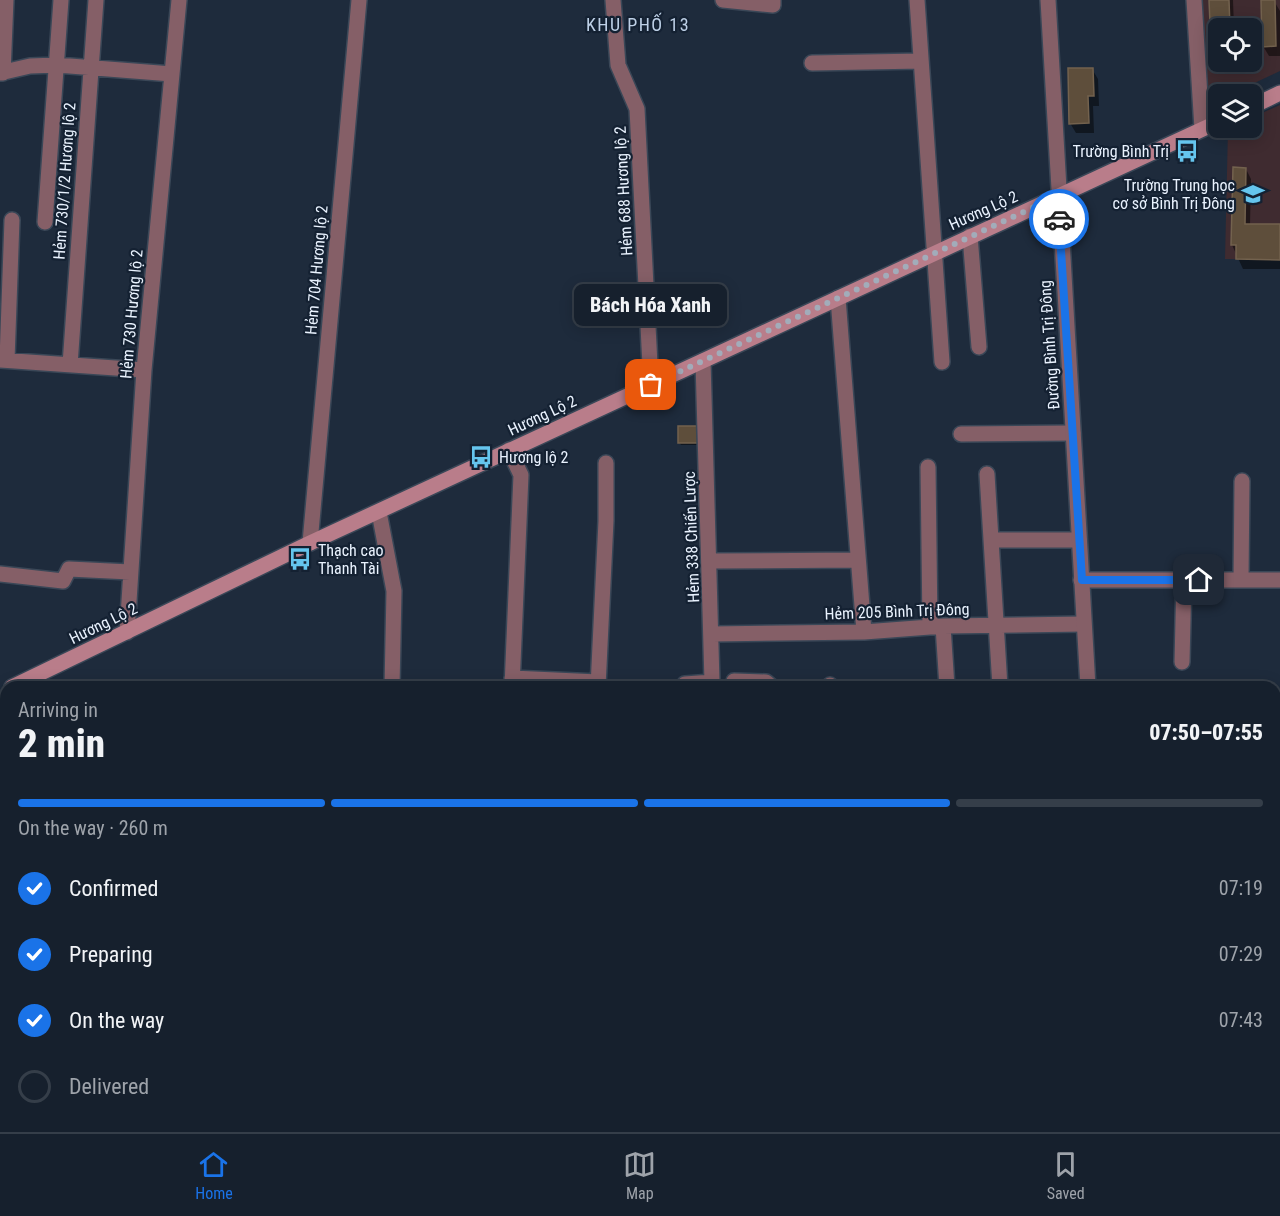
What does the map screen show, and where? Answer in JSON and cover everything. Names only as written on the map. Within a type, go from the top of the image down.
[{"type":"main road","points":[[1262,101],[1280,93]]},
{"type":"main road","points":[[1058,196],[1208,126]]},
{"type":"main road","name":"Hương Lộ 2","points":[[25,681],[310,543],[1058,196]]},
{"type":"street","points":[[6,0],[1,73],[30,66],[57,65],[172,74]]},
{"type":"street","points":[[45,222],[61,0]]},
{"type":"street","name":"Hẻm 730/1/2 Hương lộ 2","points":[[70,365],[96,0]]},
{"type":"street","name":"Hẻm 730 Hương lộ 2","points":[[127,632],[144,370],[178,0]]},
{"type":"street","name":"Hẻm 704 Hương lộ 2","points":[[310,543],[359,0]]},
{"type":"street","name":"Hẻm 688 Hương lộ 2","points":[[613,0],[618,65],[637,109],[651,385]]},
{"type":"street","points":[[723,0],[773,2]]},
{"type":"street","points":[[917,0],[942,362]]},
{"type":"street","name":"Đường Bình Trị Đông","points":[[1047,0],[1088,681]]},
{"type":"street","points":[[1194,0],[1202,129]]},
{"type":"street","points":[[812,63],[921,61]]},
{"type":"street","points":[[12,220],[3,360],[144,370]]},
{"type":"street","points":[[970,236],[979,347]]},
{"type":"street","points":[[838,298],[864,632]]},
{"type":"street","name":"Hẻm 338 Chiến Lược","points":[[703,361],[712,681]]},
{"type":"street","points":[[961,434],[1073,433]]},
{"type":"street","points":[[509,450],[521,475],[512,681]]},
{"type":"street","points":[[598,681],[606,521],[606,463]]},
{"type":"street","points":[[928,467],[937,627],[946,681]]},
{"type":"street","points":[[987,474],[1000,681]]},
{"type":"street","points":[[1241,580],[1242,481]]},
{"type":"street","points":[[379,512],[394,591],[392,681]]},
{"type":"street","points":[[992,540],[1079,540]]},
{"type":"street","points":[[709,561],[858,560]]},
{"type":"street","points":[[0,574],[63,581],[69,569],[130,572]]},
{"type":"street","points":[[1182,662],[1184,579]]},
{"type":"street","points":[[1082,580],[1280,580]]},
{"type":"street","name":"Hẻm 205 Bình Trị Đông","points":[[712,634],[864,632],[937,627],[1083,624]]},
{"type":"shaded area","points":[[1201,0],[1280,0],[1280,71],[1252,84],[1208,84],[1208,105],[1206,106]]},
{"type":"shaded area","name":"Trường Trung học cơ sở Bình Trị Đông","points":[[1280,105],[1280,260],[1225,259],[1228,138],[1262,138],[1262,113]]},
{"type":"building","points":[[1209,0],[1229,0],[1230,18],[1210,18]]},
{"type":"building","points":[[1261,0],[1275,0],[1276,46],[1262,47]]},
{"type":"building","points":[[1068,68],[1093,68],[1094,96],[1088,96],[1089,123],[1069,124]]},
{"type":"building","points":[[1233,167],[1246,168],[1245,224],[1280,224],[1280,260],[1236,259],[1236,245],[1231,245]]},
{"type":"building","points":[[678,426],[699,426],[699,443],[678,443]]},
{"type":"way so far","points":[[651,385],[1058,196],[1059,219]]},
{"type":"place","name":"Trường Bình Trị","points":[[1187,151]]},
{"type":"place","name":"Trường Trung học cơ sở Bình Trị Đông","points":[[1253,194]]},
{"type":"place","name":"Bách Hóa Xanh","points":[[651,385]]},
{"type":"place","name":"Hương lộ 2","points":[[481,457]]},
{"type":"place","name":"Thạch cao Thanh Tài","points":[[300,559]]},
{"type":"district","name":"KHU PHỐ 13","points":[[638,25]]},
{"type":"route","points":[[1059,219],[1082,580],[1199,580]]}]
